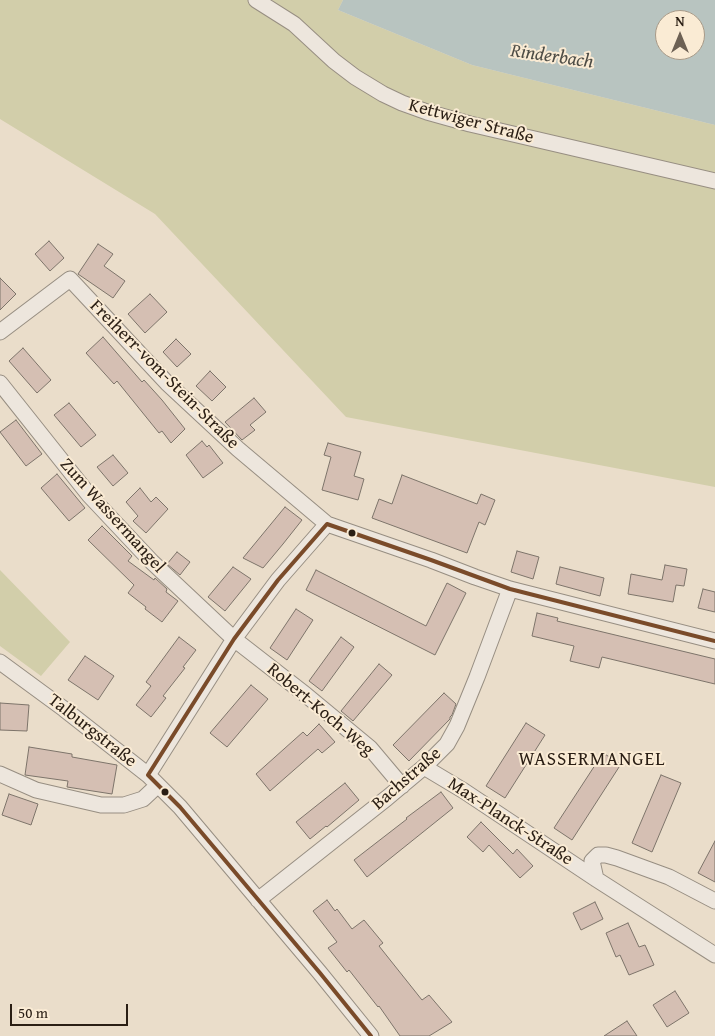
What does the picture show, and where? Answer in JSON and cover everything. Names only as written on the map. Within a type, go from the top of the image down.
[{"type":"street","name":"Kettwiger Straße","points":[[256,0],[294,24],[334,61],[355,77],[382,94],[402,103],[470,124],[715,180]]},
{"type":"street","name":"Freiherr-vom-Stein-Straße","points":[[0,332],[70,279],[167,383],[238,449],[327,524]]},
{"type":"street","name":"Zum Wassermangel","points":[[0,383],[89,495],[152,562],[234,640]]},
{"type":"street","points":[[0,774],[36,790],[101,805],[124,805],[143,799],[234,640],[278,580],[327,524],[510,589],[715,641]]},
{"type":"street","name":"Bachstraße","points":[[258,900],[402,786],[447,744],[457,726],[477,677],[510,589]]},
{"type":"street","name":"Robert-Koch-Weg","points":[[234,640],[306,695],[370,748],[402,786]]},
{"type":"street","name":"Talburgstraße","points":[[0,662],[153,780],[180,807],[320,972],[371,1036]]},
{"type":"street","name":"Max-Planck-Straße","points":[[424,767],[464,791],[715,955]]},
{"type":"street","name":"Max-Planck-Straße","points":[[596,879],[592,861],[598,855],[606,855],[668,877],[715,901]]},
{"type":"shaded area","points":[[0,0],[271,0],[268,3],[298,24],[272,0],[343,0],[338,10],[472,65],[715,125],[715,487],[346,417],[155,214],[0,119]]},
{"type":"shaded area","points":[[0,570],[70,642],[41,676],[0,646]]},
{"type":"water","name":"Rinderbach","points":[[343,0],[715,0],[715,125],[472,65],[338,10]]},
{"type":"building","points":[[49,241],[64,258],[50,271],[35,254]]},
{"type":"building","points":[[98,244],[113,254],[104,266],[125,281],[113,298],[78,274]]},
{"type":"building","points":[[0,278],[16,294],[0,310]]},
{"type":"building","points":[[150,294],[167,312],[145,333],[128,314]]},
{"type":"building","points":[[103,337],[142,382],[144,380],[162,400],[185,429],[171,443],[162,431],[159,433],[117,381],[114,384],[86,353]]},
{"type":"building","points":[[176,339],[191,354],[177,367],[163,352]]},
{"type":"building","points":[[23,348],[51,380],[37,393],[9,361]]},
{"type":"building","points":[[210,371],[226,387],[212,401],[196,386]]},
{"type":"building","points":[[254,398],[266,412],[250,425],[255,430],[242,440],[225,422]]},
{"type":"building","points":[[69,403],[96,435],[81,447],[54,415]]},
{"type":"building","points":[[16,420],[42,454],[26,466],[0,432]]},
{"type":"building","points":[[202,441],[207,447],[209,445],[223,463],[203,478],[186,455]]},
{"type":"building","points":[[328,443],[361,452],[354,476],[364,479],[358,500],[322,490],[331,457],[324,455]]},
{"type":"building","points":[[113,455],[128,473],[113,486],[97,467]]},
{"type":"building","points":[[57,474],[85,508],[69,521],[41,488]]},
{"type":"building","points":[[402,475],[477,504],[481,494],[495,500],[485,525],[479,522],[467,553],[372,518],[379,499],[392,504]]},
{"type":"building","points":[[140,488],[151,502],[156,497],[168,509],[146,533],[133,521],[138,516],[126,502]]},
{"type":"building","points":[[285,507],[302,520],[283,544],[263,568],[243,558]]},
{"type":"building","points":[[102,526],[132,556],[128,561],[154,580],[155,578],[167,589],[166,592],[178,601],[162,622],[128,593],[134,585],[88,540]]},
{"type":"building","points":[[517,551],[539,557],[533,579],[511,572]]},
{"type":"building","points":[[177,552],[190,562],[180,575],[167,564]]},
{"type":"building","points":[[665,565],[687,569],[684,586],[676,585],[673,602],[628,594],[631,574],[662,580]]},
{"type":"building","points":[[233,567],[251,579],[225,611],[208,597]]},
{"type":"building","points":[[560,567],[604,578],[600,596],[556,584]]},
{"type":"building","points":[[316,570],[426,626],[447,583],[466,593],[435,655],[306,590]]},
{"type":"building","points":[[703,589],[715,592],[715,612],[698,608]]},
{"type":"building","points":[[296,609],[313,620],[287,660],[270,648]]},
{"type":"building","points":[[537,613],[558,618],[557,621],[715,659],[715,684],[602,657],[599,668],[570,661],[574,646],[532,636]]},
{"type":"building","points":[[179,637],[196,650],[183,667],[185,668],[163,696],[166,698],[151,717],[136,705],[151,686],[146,682]]},
{"type":"building","points":[[341,637],[354,647],[322,691],[309,681]]},
{"type":"building","points":[[85,656],[114,676],[98,700],[68,680]]},
{"type":"building","points":[[379,664],[392,675],[353,721],[341,711]]},
{"type":"building","points":[[251,685],[268,699],[227,747],[210,733]]},
{"type":"building","points":[[444,693],[456,704],[450,719],[409,761],[393,745]]},
{"type":"building","points":[[0,703],[29,705],[27,731],[0,730]]},
{"type":"building","points":[[526,723],[545,735],[505,798],[486,786]]},
{"type":"building","points":[[319,724],[335,742],[322,753],[318,749],[270,791],[256,774],[303,732],[307,736]]},
{"type":"building","points":[[29,747],[72,754],[72,757],[117,765],[112,794],[67,787],[68,781],[25,775]]},
{"type":"building","points":[[603,753],[621,764],[572,840],[554,828]]},
{"type":"building","points":[[661,775],[681,783],[652,852],[632,843]]},
{"type":"building","points":[[345,783],[359,800],[310,839],[296,822]]},
{"type":"building","points":[[441,792],[453,808],[367,877],[354,860]]},
{"type":"building","points":[[9,794],[38,804],[31,825],[2,815]]},
{"type":"building","points":[[481,822],[513,854],[517,849],[533,866],[520,878],[489,845],[483,852],[467,837]]},
{"type":"building","points":[[715,841],[715,882],[698,873]]},
{"type":"building","points":[[327,900],[335,911],[337,909],[352,929],[364,920],[383,943],[379,946],[422,1000],[429,995],[452,1022],[429,1036],[400,1036],[379,1006],[349,970],[347,972],[328,948],[337,942],[313,911]]},
{"type":"building","points":[[595,902],[603,919],[581,930],[573,913]]},
{"type":"building","points":[[628,923],[639,947],[645,945],[654,965],[629,975],[620,955],[616,957],[606,933]]},
{"type":"building","points":[[675,991],[689,1013],[667,1027],[653,1005]]},
{"type":"building","points":[[627,1021],[637,1036],[604,1036]]},
{"type":"transit line","points":[[371,1036],[180,807],[148,775],[234,639],[278,580],[327,524],[510,589],[715,641]]},
{"type":"district","name":"WASSERMANGEL","points":[[592,760]]}]
